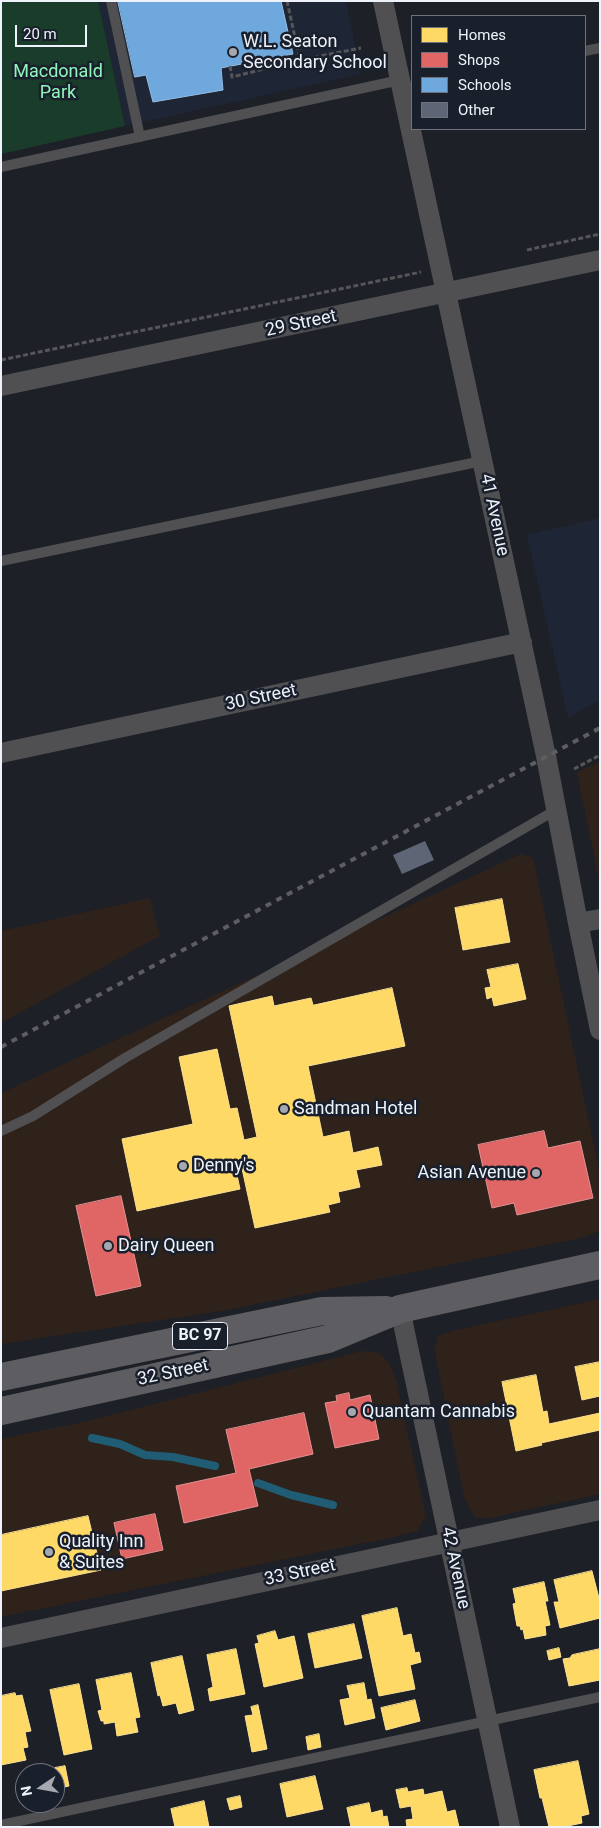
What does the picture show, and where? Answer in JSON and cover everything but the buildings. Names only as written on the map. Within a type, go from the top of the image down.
[{"type":"highway","name":"32 Street","points":[[1,1411],[328,1340],[400,1309],[600,1265]]},
{"type":"highway","name":"32 Street","points":[[1,1377],[322,1311],[400,1309]]},
{"type":"street","name":"41 Avenue","points":[[383,1],[411,117]]},
{"type":"street","name":"41 Avenue","points":[[414,130],[446,293],[522,642],[600,1030]]},
{"type":"street","name":"29 Street","points":[[1,386],[600,260]]},
{"type":"street","name":"30 Street","points":[[1,753],[522,642]]},
{"type":"street","points":[[578,923],[600,918]]},
{"type":"street","name":"42 Avenue","points":[[400,1309],[510,1827]]},
{"type":"street","name":"33 Street","points":[[1,1638],[600,1510]]},
{"type":"lane","points":[[110,1],[140,137]]},
{"type":"lane","points":[[586,51],[600,48]]},
{"type":"lane","points":[[1,167],[140,137],[405,87]]},
{"type":"lane","points":[[1,560],[482,460]]},
{"type":"lane","points":[[1,1131],[34,1116],[125,1058],[556,810]]},
{"type":"lane","points":[[1,1825],[600,1697]]},
{"type":"path","points":[[287,1],[300,60]]},
{"type":"path","points":[[230,66],[232,77],[300,60],[361,48]]},
{"type":"path","points":[[522,251],[600,234]]},
{"type":"path","points":[[1,360],[405,275]]},
{"type":"path","points":[[574,769],[600,755]]},
{"type":"shaded area","name":"W.L. Seaton Secondary School","points":[[98,1],[346,1],[361,74],[125,126]]},
{"type":"shaded area","points":[[600,518],[600,700],[568,718],[527,535]]},
{"type":"shaded area","points":[[600,761],[600,885],[577,773]]},
{"type":"shaded area","points":[[521,854],[533,858],[600,1174],[600,1231],[581,1238],[222,1311],[1,1344],[1,1093]]},
{"type":"shaded area","points":[[150,898],[160,936],[1,1023],[1,931]]},
{"type":"shaded area","points":[[600,1299],[600,1494],[490,1518],[475,1518],[464,1497],[434,1349],[438,1336],[452,1331]]},
{"type":"shaded area","points":[[362,1351],[379,1353],[389,1363],[396,1380],[426,1516],[417,1531],[1,1617],[1,1439],[87,1421]]},
{"type":"green space","name":"Macdonald Park","points":[[1,1],[98,1],[125,126],[1,154]]},
{"type":"waterway","points":[[92,1438],[120,1444],[145,1455],[173,1457],[215,1466]]},
{"type":"waterway","points":[[258,1483],[291,1495],[333,1505]]},
{"type":"railway","points":[[1,1047],[600,728]]},
{"type":"place","name":"W.L. Seaton Secondary School","points":[[233,52]]},
{"type":"place","name":"Sandman Hotel","points":[[284,1109]]},
{"type":"place","name":"Denny's","points":[[183,1166]]},
{"type":"place","name":"Asian Avenue","points":[[536,1173]]},
{"type":"place","name":"Dairy Queen","points":[[108,1246]]},
{"type":"place","name":"Quantam Cannabis","points":[[352,1412]]},
{"type":"place","name":"Quality Inn & Suites","points":[[49,1552]]}]
